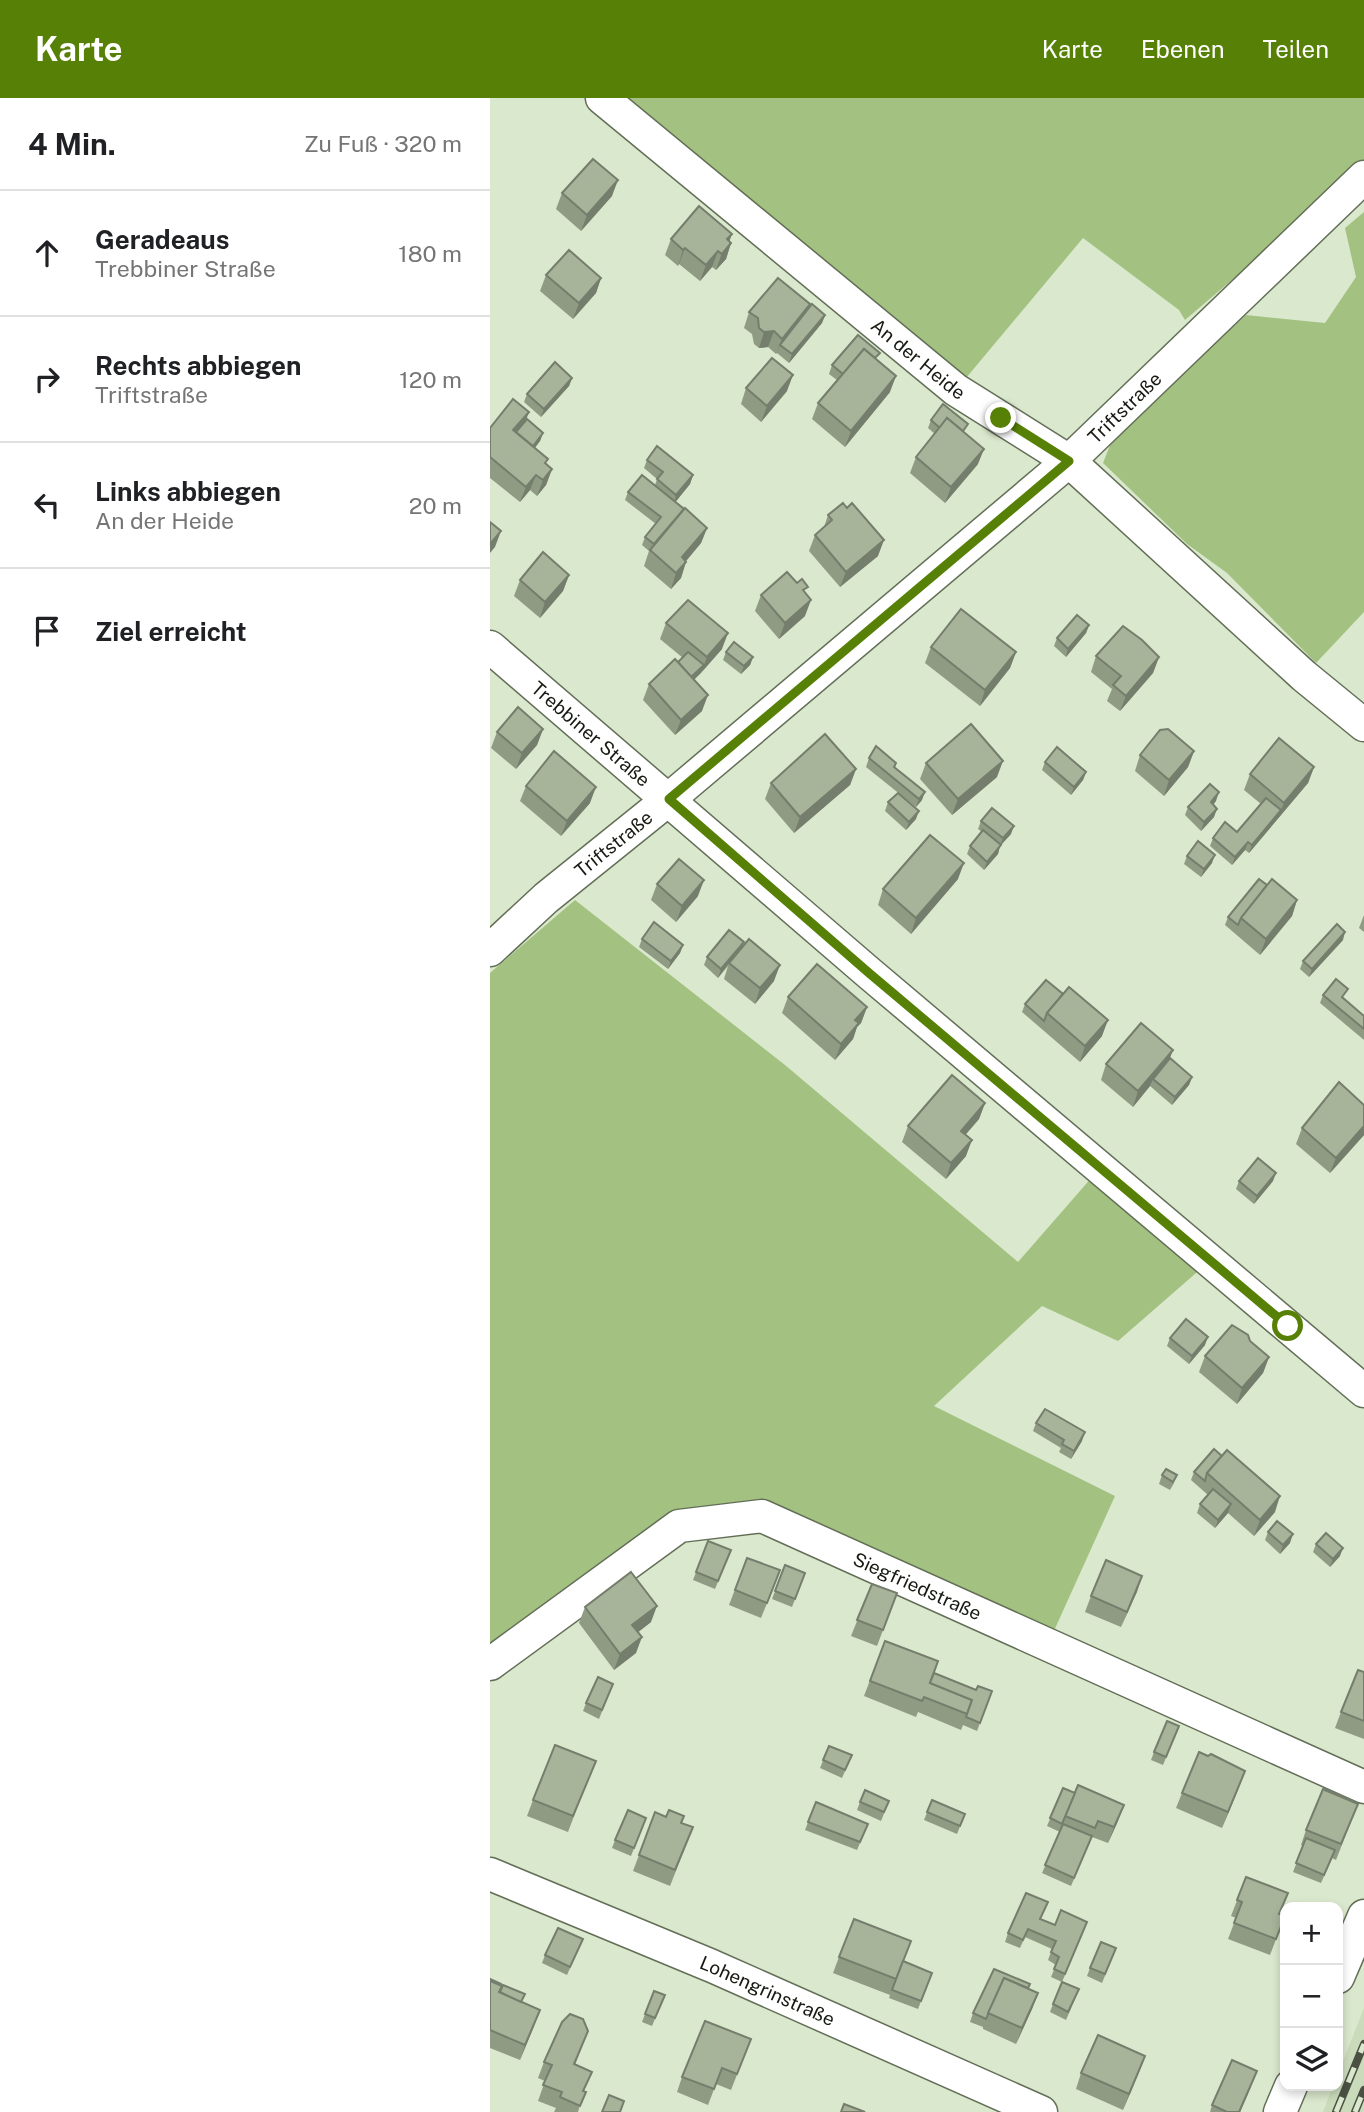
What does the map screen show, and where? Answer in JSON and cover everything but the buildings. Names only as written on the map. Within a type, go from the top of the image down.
[{"type":"street","name":"An der Heide","points":[[602,98],[956,390],[1069,461],[1304,676],[1364,725]]},
{"type":"street","name":"Triftstraße","points":[[490,950],[546,898],[669,799],[1069,461],[1364,177]]},
{"type":"street","name":"Trebbiner Straße","points":[[490,647],[869,973],[1364,1391]]},
{"type":"street","name":"Siegfriedstraße","points":[[490,1664],[679,1526],[762,1516],[1364,1787]]},
{"type":"street","name":"Lohengrinstraße","points":[[490,1874],[701,1961],[1041,2112]]},
{"type":"street","points":[[1343,1965],[1364,1916]]},
{"type":"street","points":[[1280,2112],[1290,2091]]},
{"type":"shaded area","points":[[1364,2008],[1364,2112],[1323,2112],[1331,2091],[1343,2091],[1343,2061]]},
{"type":"green space","points":[[602,98],[1364,98],[1364,167],[1185,320],[1179,310],[1083,238],[956,390]]},
{"type":"green space","points":[[1364,212],[1364,612],[1316,663],[1227,573],[1187,544],[1103,463],[1114,435],[1246,315],[1325,323],[1356,277],[1345,228]]},
{"type":"green space","points":[[575,900],[785,1065],[1018,1262],[1100,1168],[1211,1260],[1118,1341],[1042,1306],[934,1406],[1115,1496],[1048,1644],[762,1516],[679,1526],[490,1664],[490,973]]},
{"type":"railway","points":[[1336,2112],[1364,2044]]},
{"type":"railway","points":[[1355,2112],[1364,2090]]},
{"type":"route","points":[[1001,418],[1069,461],[669,799],[869,973],[1288,1326]]}]
